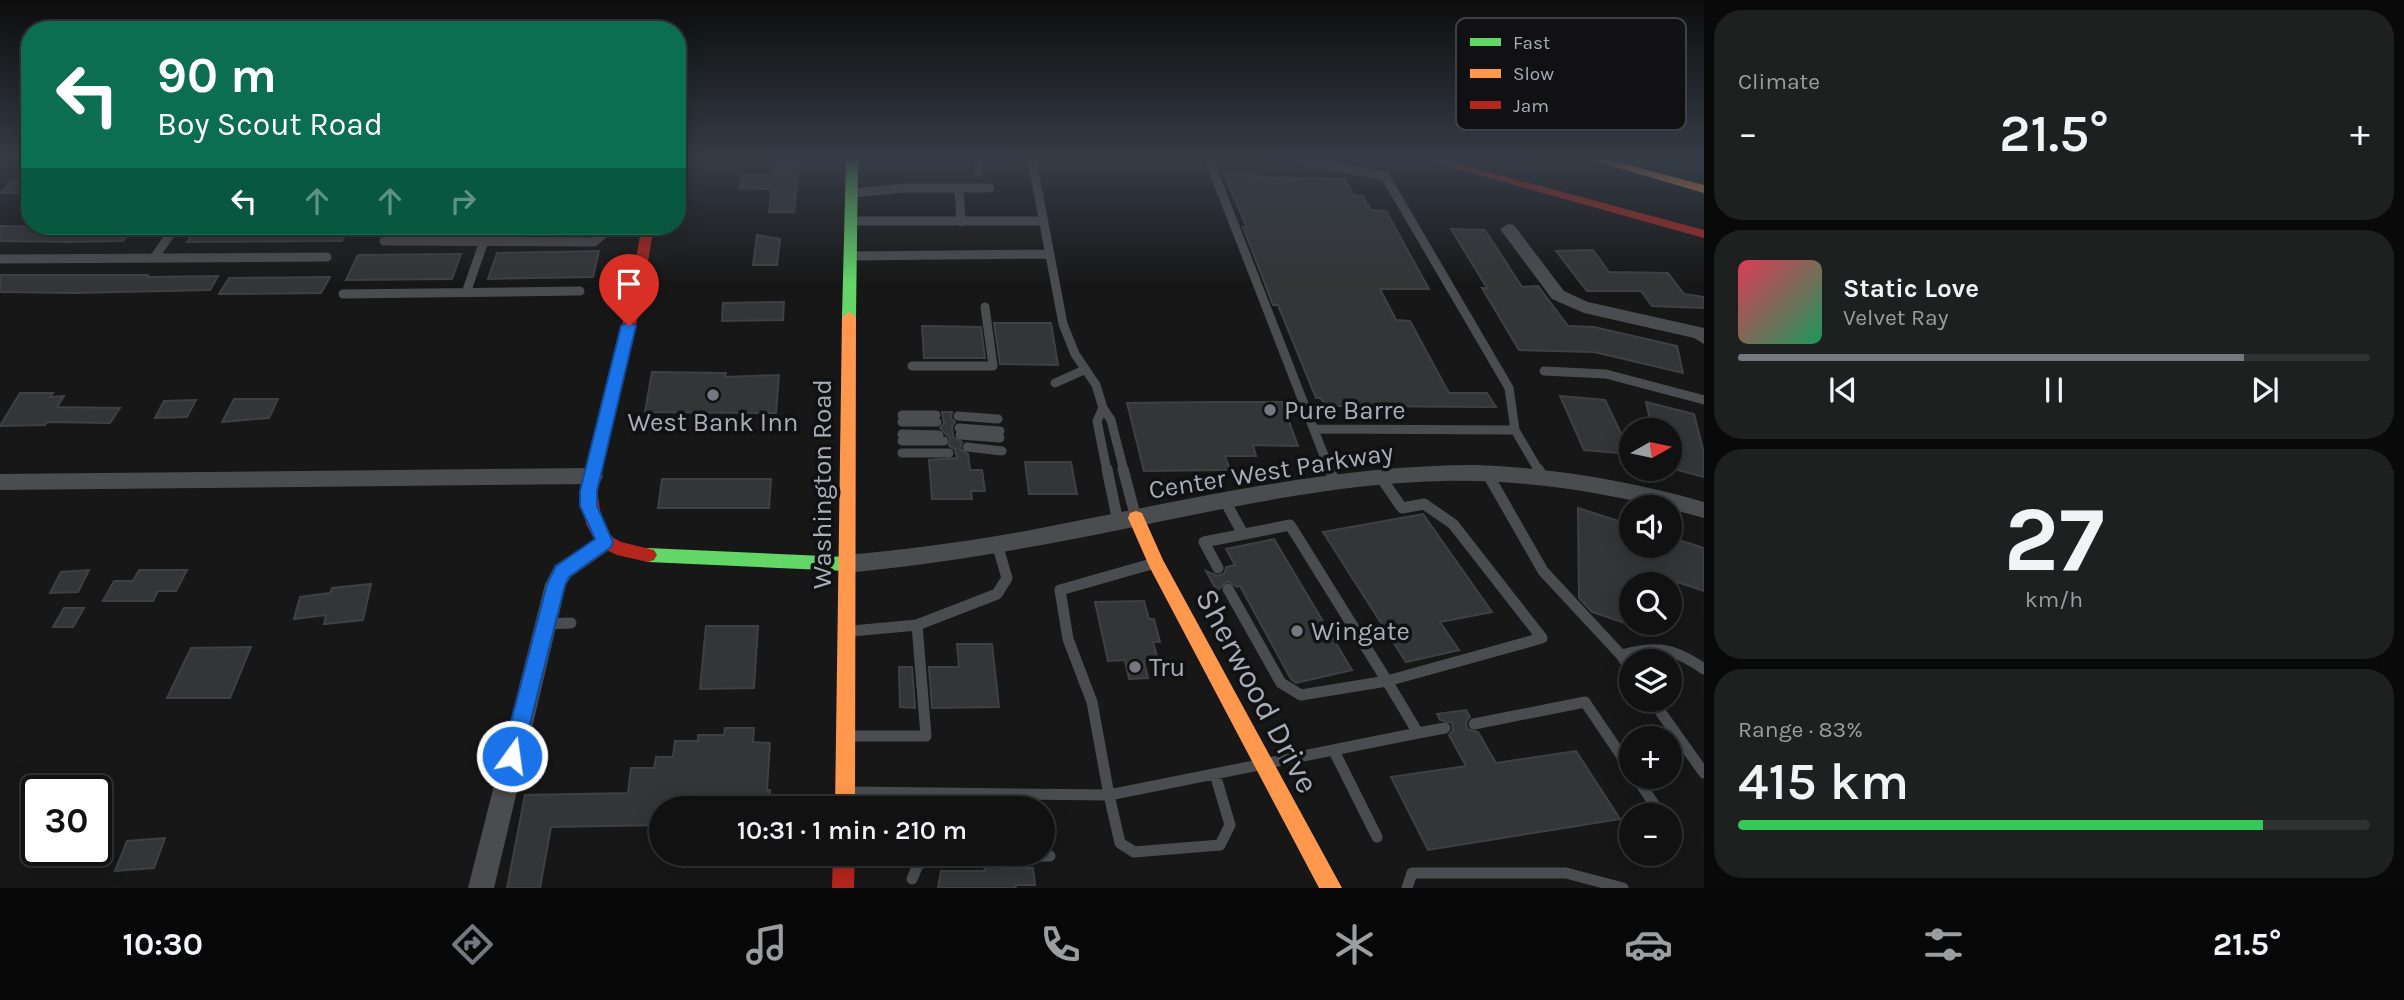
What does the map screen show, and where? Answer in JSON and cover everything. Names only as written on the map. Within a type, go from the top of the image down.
[{"type":"main road","name":"Washington Road","points":[[845,796],[851,201]]},
{"type":"main road","points":[[1584,201],[1704,234]]},
{"type":"main road","points":[[646,235],[634,304],[593,476],[589,506],[605,542],[621,550],[660,557],[846,564]]},
{"type":"main road","name":"Sherwood Drive","points":[[1127,520],[1156,562],[1331,888]]},
{"type":"main road","points":[[844,866],[844,888]]},
{"type":"street","points":[[1508,229],[1558,295],[1584,307],[1700,333],[1704,338]]},
{"type":"street","name":"Center West Parkway","points":[[846,564],[893,561],[997,544],[1335,483],[1441,473],[1543,477],[1649,494],[1704,510]]},
{"type":"street","points":[[0,482],[593,476]]},
{"type":"street","points":[[481,888],[556,584],[563,571],[605,542]]},
{"type":"lane","points":[[960,201],[961,222]]},
{"type":"lane","points":[[1040,201],[1063,324],[1084,370],[1096,385],[1102,408],[1111,420],[1127,520]]},
{"type":"lane","points":[[1225,201],[1335,483]]},
{"type":"lane","points":[[1400,201],[1509,388],[1515,430],[1543,477]]},
{"type":"lane","points":[[851,221],[1044,221]]},
{"type":"lane","points":[[154,258],[170,235]]},
{"type":"lane","points":[[384,241],[594,242],[602,235]]},
{"type":"lane","points":[[466,293],[484,241]]},
{"type":"lane","points":[[849,256],[1049,254]]},
{"type":"lane","points":[[0,259],[327,257]]},
{"type":"lane","points":[[342,294],[580,291]]},
{"type":"lane","points":[[912,366],[993,366],[985,307]]},
{"type":"lane","points":[[1055,383],[1084,370]]},
{"type":"lane","points":[[1544,371],[1606,374],[1704,400]]},
{"type":"lane","points":[[1102,408],[1097,421],[1127,520]]},
{"type":"lane","points":[[1314,429],[1515,430]]},
{"type":"lane","points":[[902,434],[942,435]]},
{"type":"lane","points":[[902,434],[942,435]]},
{"type":"lane","points":[[902,434],[942,435]]},
{"type":"lane","points":[[962,435],[1000,438]]},
{"type":"lane","points":[[962,435],[1000,438]]},
{"type":"lane","points":[[962,435],[1000,438]]},
{"type":"lane","points":[[1487,473],[1543,571],[1619,653]]},
{"type":"lane","points":[[1228,589],[1281,683],[1301,695],[1387,681],[1542,638],[1452,524],[1424,504],[1402,508],[1382,479]]},
{"type":"lane","points":[[1225,501],[1243,534]]},
{"type":"lane","points":[[1218,568],[1204,541],[1290,525],[1418,733]]},
{"type":"lane","points":[[846,632],[917,625],[997,594],[1007,578],[997,544]]},
{"type":"lane","points":[[1156,562],[1060,590],[1068,639],[1092,702],[1120,843],[1134,852],[1220,845],[1230,825],[1215,774]]},
{"type":"lane","points":[[546,624],[571,623]]},
{"type":"lane","points":[[846,736],[926,736],[917,625]]},
{"type":"lane","points":[[1644,649],[1662,649]]},
{"type":"lane","points":[[1682,654],[1704,669]]},
{"type":"lane","points":[[1474,724],[1585,702],[1619,752]]},
{"type":"lane","points":[[1661,712],[1704,773]]},
{"type":"lane","points":[[1055,796],[1109,795],[1445,728]]},
{"type":"lane","points":[[1334,751],[1377,837]]},
{"type":"lane","points":[[912,879],[918,866]]},
{"type":"lane","points":[[1407,888],[1412,873],[1566,873],[1588,883],[1623,888]]},
{"type":"building","points":[[770,201],[795,201],[794,212],[769,212]]},
{"type":"building","points":[[1236,201],[1365,201],[1371,210],[1386,211],[1429,289],[1380,289],[1396,320],[1410,321],[1449,393],[1487,393],[1496,407],[1325,406],[1321,398],[1316,398],[1278,305],[1273,305],[1243,227],[1247,228]]},
{"type":"building","points":[[0,226],[21,226],[21,235],[128,235],[123,241],[0,241]]},
{"type":"building","points":[[1451,229],[1485,230],[1522,287],[1538,286],[1568,326],[1594,327],[1677,346],[1683,373],[1594,352],[1519,350],[1482,288],[1487,288]]},
{"type":"building","points":[[192,235],[345,235],[342,241],[187,242]]},
{"type":"building","points":[[757,235],[780,239],[777,265],[753,265]]},
{"type":"building","points":[[1593,250],[1609,272],[1668,273],[1684,294],[1704,297],[1704,308],[1652,306],[1641,291],[1587,291],[1556,251]]},
{"type":"building","points":[[599,251],[593,277],[488,279],[497,253]]},
{"type":"building","points":[[461,254],[452,279],[346,280],[358,255]]},
{"type":"building","points":[[0,275],[218,276],[210,290],[74,293],[0,292]]},
{"type":"building","points":[[330,277],[321,293],[219,294],[229,278]]},
{"type":"building","points":[[784,302],[783,320],[722,321],[723,303]]},
{"type":"building","points":[[994,323],[1051,323],[1058,365],[1000,364]]},
{"type":"building","points":[[922,326],[981,327],[985,358],[924,358]]},
{"type":"building","name":"West Bank Inn","points":[[652,372],[726,373],[725,377],[779,375],[776,413],[645,412]]},
{"type":"building","points":[[20,393],[53,393],[50,397],[64,396],[57,407],[120,408],[110,423],[47,422],[45,425],[0,426]]},
{"type":"building","points":[[1560,396],[1605,400],[1619,429],[1619,453],[1584,450]]},
{"type":"building","points":[[234,399],[278,399],[269,418],[222,422]]},
{"type":"building","points":[[196,400],[187,417],[155,418],[164,401]]},
{"type":"building","points":[[1282,402],[1298,446],[1253,445],[1256,456],[1225,456],[1230,470],[1144,471],[1127,403]]},
{"type":"building","points":[[1646,402],[1694,414],[1704,453],[1704,477],[1682,471],[1682,418],[1649,418]]},
{"type":"building","points":[[942,412],[952,412],[951,418],[955,422],[952,427],[953,437],[962,442],[960,449],[968,454],[970,470],[982,470],[985,491],[971,491],[972,499],[932,499],[929,460],[957,458],[955,449],[949,446],[950,438],[940,428],[944,423]]},
{"type":"building","points":[[1025,462],[1071,462],[1077,494],[1029,494]]},
{"type":"building","points":[[662,479],[771,479],[769,508],[658,508]]},
{"type":"building","points":[[1578,508],[1619,521],[1619,558],[1682,558],[1682,541],[1704,548],[1704,591],[1682,584],[1682,572],[1619,572],[1619,621],[1592,612],[1579,598]]},
{"type":"building","points":[[1423,514],[1492,612],[1440,622],[1459,650],[1406,662],[1323,532]]},
{"type":"building","name":"Wingate","points":[[1274,539],[1352,670],[1296,683],[1291,679],[1240,586],[1227,581],[1217,591],[1206,571],[1218,576],[1225,573],[1226,567],[1235,565],[1226,549]]},
{"type":"building","points":[[89,570],[78,592],[50,593],[61,572]]},
{"type":"building","points":[[139,570],[187,570],[176,591],[158,591],[153,601],[103,601],[114,581],[133,581]]},
{"type":"building","points":[[371,584],[363,620],[324,624],[326,615],[294,619],[300,597],[330,593],[332,588]]},
{"type":"building","points":[[1144,601],[1149,619],[1154,619],[1160,642],[1153,642],[1158,660],[1144,661],[1148,678],[1129,679],[1125,660],[1108,661],[1095,602]]},
{"type":"building","points":[[64,608],[84,608],[73,627],[53,627]]},
{"type":"building","points":[[706,626],[758,626],[754,688],[700,689]]},
{"type":"building","points":[[957,644],[992,644],[999,707],[932,708],[929,667],[959,667]]},
{"type":"building","points":[[251,647],[230,698],[167,698],[191,648]]},
{"type":"building","points":[[899,667],[912,667],[915,708],[900,707]]},
{"type":"building","points":[[1466,710],[1470,717],[1466,722],[1467,729],[1478,732],[1496,763],[1576,751],[1619,819],[1428,850],[1391,777],[1466,766],[1449,735],[1453,730],[1452,723],[1440,720],[1437,714]]},
{"type":"building","points":[[725,728],[754,728],[753,742],[770,743],[767,790],[770,790],[770,796],[649,796],[649,825],[551,827],[540,888],[507,888],[525,795],[628,793],[631,768],[654,768],[656,757],[673,757],[675,741],[698,741],[698,735],[724,735]]},
{"type":"building","points":[[165,838],[154,868],[115,871],[127,841]]},
{"type":"building","points":[[984,866],[1033,868],[1035,885],[1015,885],[1016,888],[938,888],[941,871],[985,871]]},
{"type":"traffic: fast","points":[[849,317],[851,201]]},
{"type":"traffic: fast","points":[[648,555],[846,564]]},
{"type":"traffic: slow","points":[[845,796],[849,317]]},
{"type":"traffic: slow","points":[[1136,518],[1156,563],[1331,888]]},
{"type":"traffic: jam","points":[[1584,201],[1704,234]]},
{"type":"traffic: jam","points":[[646,235],[634,304],[589,490],[594,524],[604,541],[617,548],[648,555]]},
{"type":"traffic: jam","points":[[843,888],[844,866]]},
{"type":"place","name":"West Bank Inn","points":[[713,395]]},
{"type":"place","name":"Pure Barre","points":[[1270,410]]},
{"type":"place","name":"Wingate","points":[[1297,631]]},
{"type":"place","name":"Tru","points":[[1135,667]]},
{"type":"route","points":[[512,756],[556,584],[563,571],[605,542],[597,530],[589,506],[589,491],[629,326]]}]
